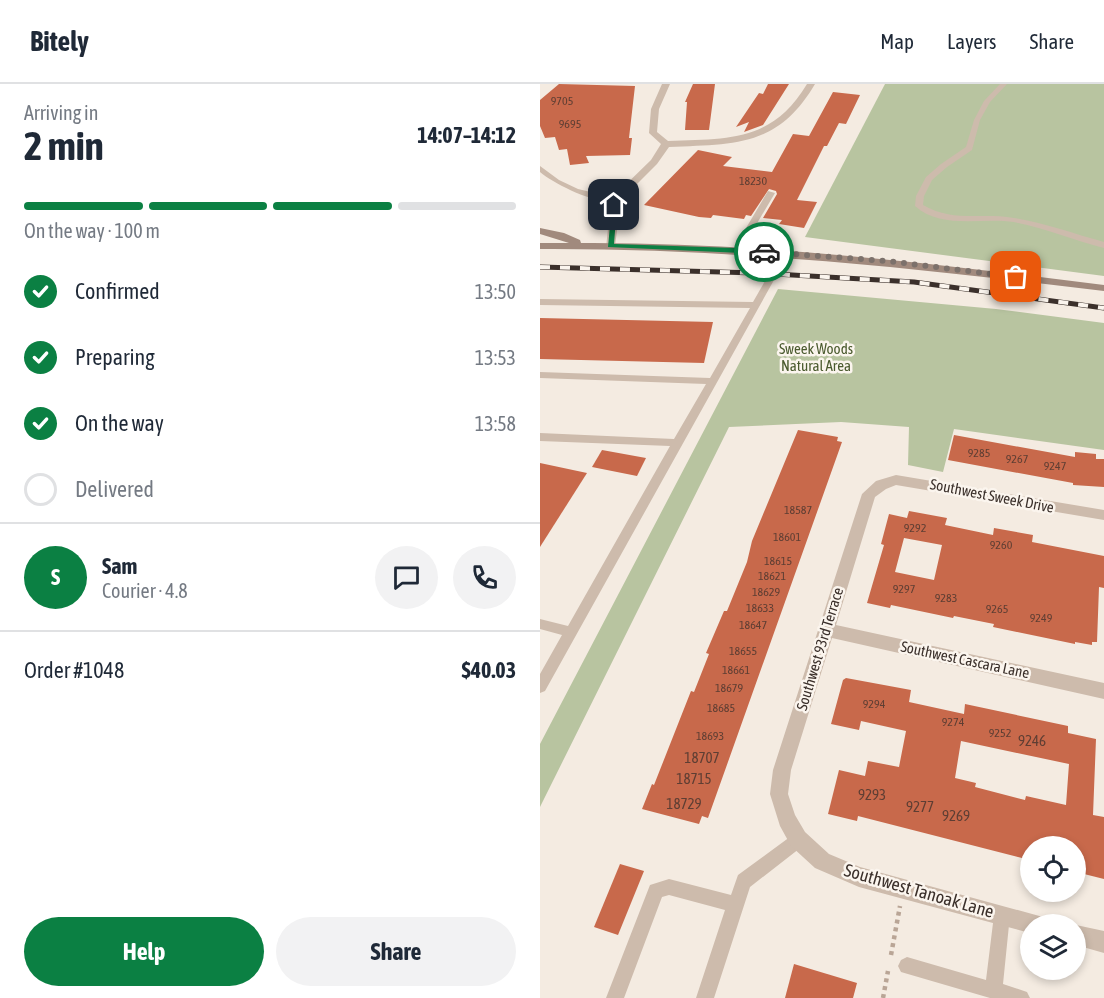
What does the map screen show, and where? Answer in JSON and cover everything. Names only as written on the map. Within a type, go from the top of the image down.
[{"type":"main road","points":[[540,231],[560,235],[585,246]]},
{"type":"main road","points":[[540,246],[610,246],[785,253],[887,261],[1104,288]]},
{"type":"street","points":[[666,84],[655,109],[653,134],[666,144],[736,139],[772,128],[795,111],[810,84]]},
{"type":"street","points":[[610,246],[616,199],[654,162],[666,144]]},
{"type":"street","name":"Southwest Sweek Drive","points":[[881,485],[896,480],[917,482],[1104,515]]},
{"type":"street","name":"Southwest 93rd Terrace","points":[[787,819],[778,794],[782,770],[864,507],[869,494],[881,485]]},
{"type":"street","name":"Southwest Cascara Lane","points":[[826,630],[1104,691]]},
{"type":"street","name":"Southwest Tanoak Lane","points":[[787,819],[798,839],[822,861],[859,876],[1020,920]]},
{"type":"street","points":[[1086,938],[1104,942]]},
{"type":"lane","points":[[1004,84],[987,101],[977,120],[969,148],[928,179],[919,198],[919,206],[933,216],[951,219],[1014,220],[1104,245]]},
{"type":"lane","points":[[540,168],[549,177],[567,188],[596,197],[616,199]]},
{"type":"lane","points":[[737,250],[771,193]]},
{"type":"lane","points":[[540,687],[785,253]]},
{"type":"lane","points":[[540,302],[756,305]]},
{"type":"lane","points":[[540,375],[713,381]]},
{"type":"lane","points":[[540,437],[677,443]]},
{"type":"lane","points":[[540,624],[571,632]]},
{"type":"lane","points":[[705,998],[744,881],[798,839]]},
{"type":"lane","points":[[615,998],[656,891],[669,887],[735,904]]},
{"type":"lane","points":[[993,990],[1002,915]]},
{"type":"lane","points":[[907,966],[1021,998]]},
{"type":"path","points":[[883,998],[903,888]]},
{"type":"green space","points":[[885,84],[1104,84],[1104,276],[805,237]]},
{"type":"green space","name":"Sweek Woods Natural Area","points":[[778,289],[996,309],[1104,323],[1104,450],[954,429],[943,472],[908,465],[909,427],[841,422],[729,427],[540,807],[540,744]]},
{"type":"building","points":[[559,84],[635,86],[629,138],[632,138],[630,155],[586,156],[589,163],[570,165],[567,149],[559,150],[555,137],[545,138],[540,126],[540,100]]},
{"type":"building","points":[[693,84],[715,84],[709,130],[685,130],[687,102],[685,102]]},
{"type":"building","points":[[768,84],[789,84],[763,125],[744,132],[749,122],[736,127],[759,93],[763,94]]},
{"type":"building","points":[[833,92],[860,95],[846,124],[839,123],[827,146],[824,146],[797,200],[817,202],[804,228],[779,224],[782,220],[763,218],[777,194],[776,191],[769,189],[751,216],[746,215],[744,219],[713,215],[711,218],[699,217],[644,205],[698,150],[732,157],[723,166],[772,172],[793,134],[809,136]]},
{"type":"building","points":[[540,318],[713,322],[704,363],[540,359]]},
{"type":"building","points":[[798,430],[838,437],[837,441],[842,442],[708,818],[702,816],[699,824],[642,809],[652,784],[654,785],[691,691],[694,692],[709,654],[706,653],[724,611],[727,611],[747,562],[752,541]]},
{"type":"building","points":[[954,435],[1075,457],[1075,452],[1096,454],[1096,459],[1104,459],[1104,487],[1073,485],[1073,483],[948,460]]},
{"type":"building","points":[[602,450],[646,458],[637,476],[592,467]]},
{"type":"building","points":[[540,463],[587,473],[540,547]]},
{"type":"building","points":[[909,511],[947,518],[945,525],[993,535],[994,528],[1033,535],[1032,542],[1104,556],[1104,588],[1099,587],[1097,642],[1092,642],[1092,645],[1075,642],[1075,644],[993,627],[994,624],[954,616],[953,618],[891,605],[890,608],[867,603],[884,545],[881,544],[889,514],[907,518]],"holes":[[[904,538],[942,545],[934,580],[895,572]]]},
{"type":"building","points":[[846,678],[911,690],[909,702],[964,714],[965,704],[1068,726],[1068,733],[1096,739],[1093,815],[1104,817],[1104,879],[1086,874],[1086,836],[1020,836],[1020,857],[858,816],[857,821],[828,814],[839,770],[865,776],[868,761],[899,767],[906,731],[861,721],[859,730],[831,724],[843,680]],"holes":[[[961,741],[1069,764],[1066,805],[1026,796],[1025,800],[975,787],[976,783],[955,778]]]},
{"type":"building","points":[[620,864],[644,871],[618,935],[594,927]]},
{"type":"building","points":[[794,964],[857,983],[853,998],[785,998]]},
{"type":"railway","points":[[540,267],[757,273],[914,282],[1104,308]]},
{"type":"way so far","points":[[764,252],[828,255],[1016,277]]},
{"type":"route","points":[[614,205],[610,246],[764,252]]}]
